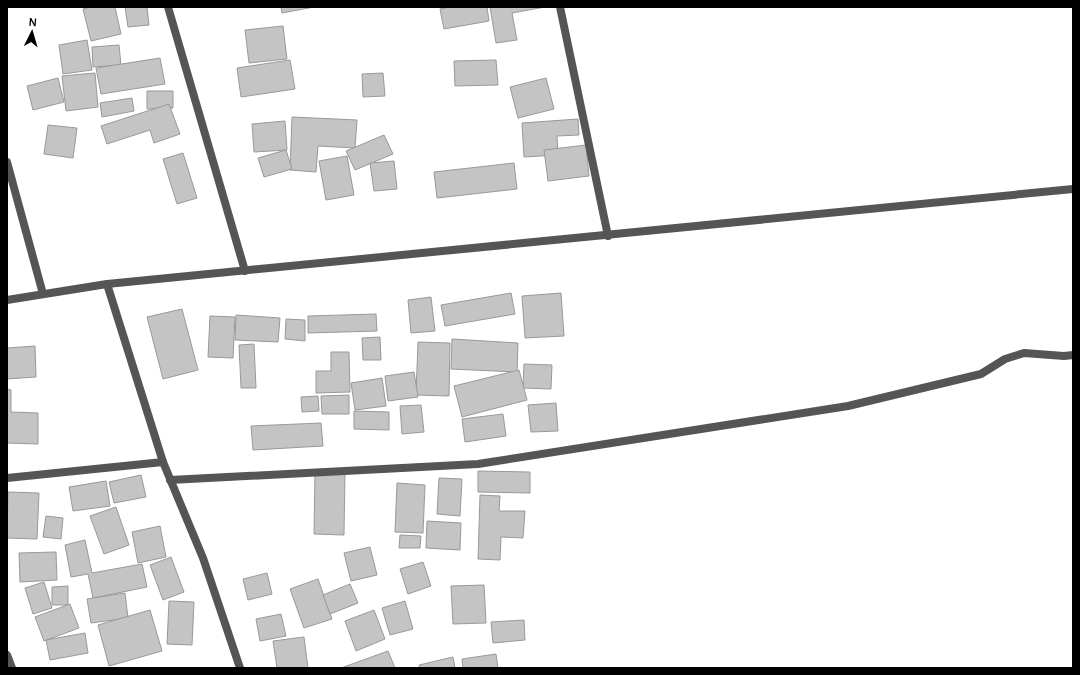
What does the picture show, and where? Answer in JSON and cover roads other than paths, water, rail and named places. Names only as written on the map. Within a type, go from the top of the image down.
[{"type":"street","points":[[168,7],[245,271]]},
{"type":"street","points":[[560,7],[608,236]]},
{"type":"street","points":[[7,162],[43,294]]},
{"type":"street","points":[[7,300],[107,284],[608,236],[1073,189]]},
{"type":"street","points":[[107,284],[162,462],[203,558],[240,668]]},
{"type":"street","points":[[170,480],[478,464],[848,406],[981,374],[1005,359],[1024,353],[1064,356],[1073,355]]},
{"type":"street","points":[[7,478],[162,462]]},
{"type":"street","points":[[7,655],[12,668]]}]
